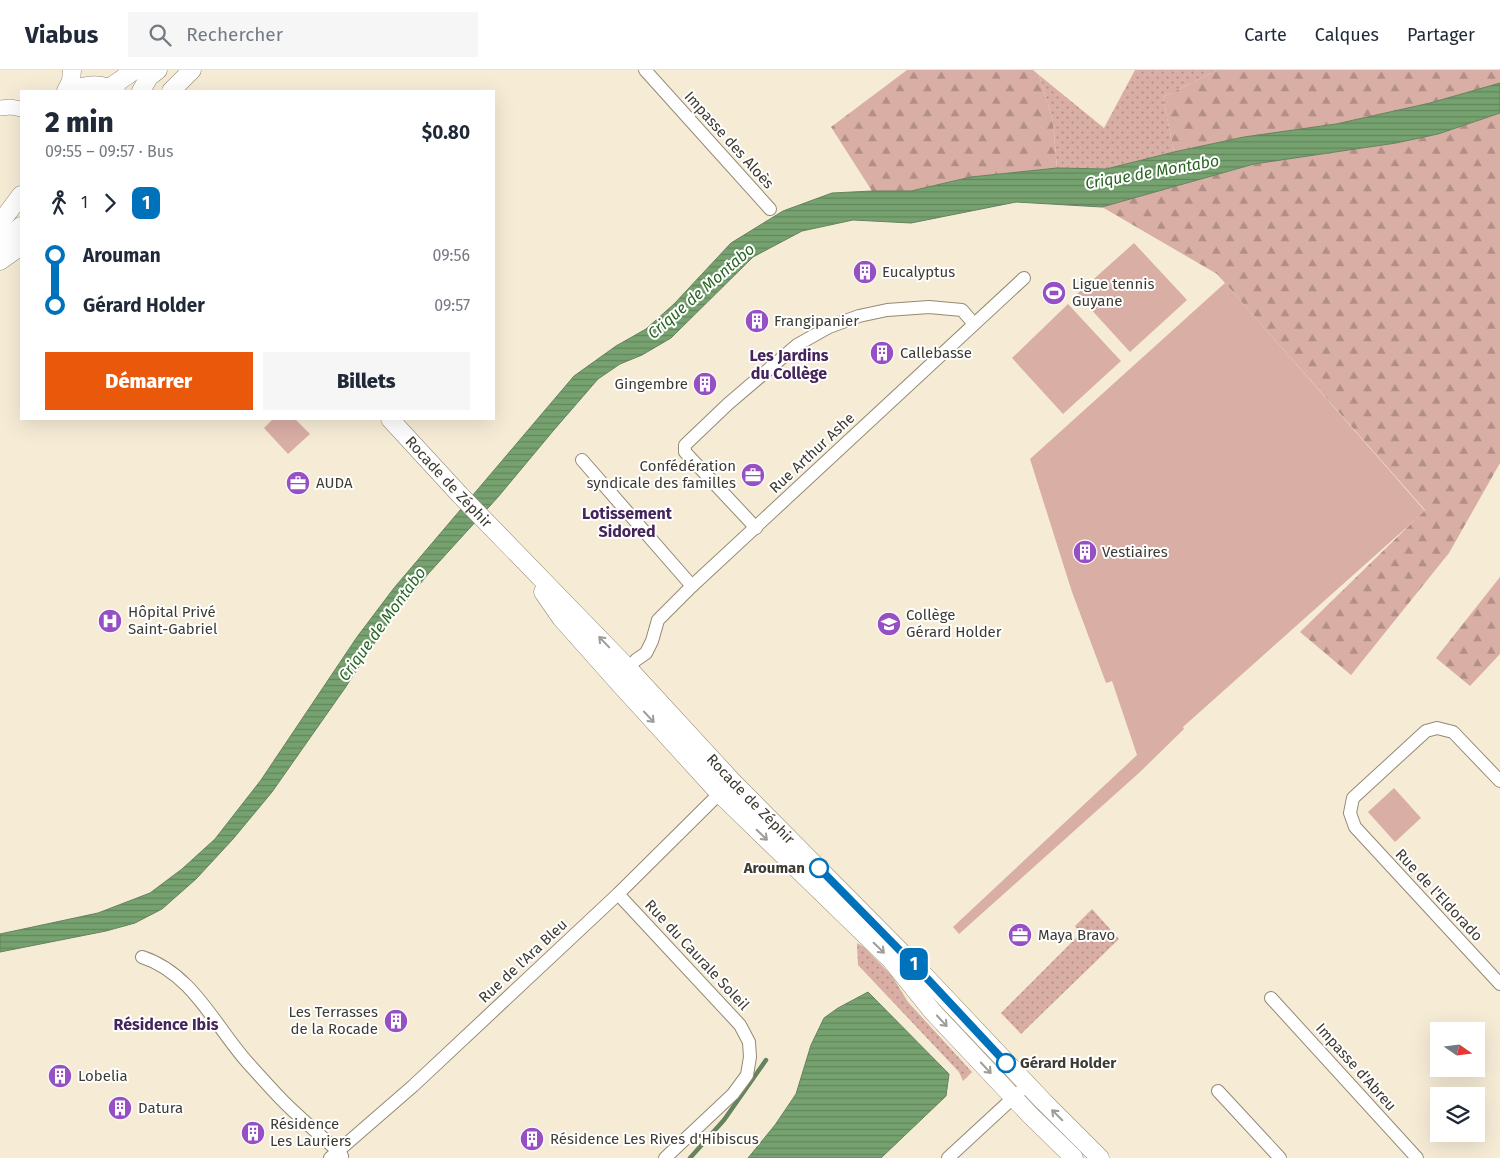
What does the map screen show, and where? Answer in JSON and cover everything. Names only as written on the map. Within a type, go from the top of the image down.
[{"type":"main road","points":[[66,90],[72,70]]},
{"type":"main road","points":[[93,70],[110,88]]},
{"type":"main road","points":[[74,90],[87,86],[110,88],[135,70]]},
{"type":"main road","points":[[142,90],[149,77],[158,70]]},
{"type":"main road","points":[[172,90],[192,70]]},
{"type":"main road","points":[[0,223],[20,196]]},
{"type":"main road","points":[[0,244],[20,227]]},
{"type":"main road","points":[[0,262],[20,247]]},
{"type":"main road","name":"Rocade de Zéphir","points":[[391,420],[460,495],[632,665],[732,781],[922,973],[1100,1158]]},
{"type":"main road","name":"Rocade de Zéphir","points":[[509,544],[561,618],[719,793],[891,960],[926,1004],[1014,1098],[1074,1158]]},
{"type":"street","name":"Impasse des Aloès","points":[[645,70],[770,209]]},
{"type":"street","points":[[0,98],[20,98]]},
{"type":"street","points":[[0,108],[20,109]]},
{"type":"street","name":"Rue Arthur Ashe","points":[[617,682],[646,653],[652,641],[658,620],[692,586],[1024,278]]},
{"type":"street","points":[[756,528],[685,452],[685,445],[728,404],[797,345],[829,327],[859,316],[887,310],[929,307],[962,310],[974,324]]},
{"type":"street","points":[[582,460],[692,586]]},
{"type":"street","name":"Rue de l'Eldorado","points":[[1500,781],[1453,732],[1438,728],[1426,731],[1353,798],[1350,813],[1355,827],[1500,984]]},
{"type":"street","name":"Rue de l'Ara Bleu","points":[[337,1156],[618,894],[732,781]]},
{"type":"street","name":"Rue du Caurale Soleil","points":[[618,894],[740,1025],[748,1042],[750,1057],[747,1076],[733,1094],[665,1158]]},
{"type":"street","points":[[142,957],[163,965],[184,982],[253,1068],[337,1156]]},
{"type":"street","name":"Impasse d'Abreu","points":[[1271,998],[1417,1158]]},
{"type":"street","points":[[948,1158],[1028,1085]]},
{"type":"street","points":[[1218,1091],[1280,1158]]},
{"type":"green space","points":[[907,70],[1033,70],[1039,75],[1053,121],[1057,168],[971,177],[911,191],[872,191],[831,127]]},
{"type":"green space","points":[[1135,70],[1217,70],[1163,97],[1174,152],[1106,169],[1057,168],[1053,121],[1039,75],[1104,128]]},
{"type":"green space","points":[[1217,70],[1500,70],[1500,83],[1430,103],[1336,124],[1244,137],[1174,152],[1163,97]]},
{"type":"green space","points":[[1500,113],[1500,463],[1449,553],[1351,675],[1300,632],[1425,510],[1217,274],[1102,207],[1254,164],[1396,143],[1438,134]]},
{"type":"green space","points":[[1134,243],[1187,300],[1130,352],[1077,294]]},
{"type":"green space","points":[[1225,283],[1425,511],[1183,727],[1184,729],[1140,772],[959,934],[953,927],[1137,755],[1112,681],[1106,683],[1072,592],[1030,459]]},
{"type":"green space","points":[[1068,304],[1121,361],[1063,414],[1012,358]]},
{"type":"green space","points":[[272,420],[296,420],[310,434],[288,454],[264,428]]},
{"type":"green space","points":[[1500,577],[1500,654],[1470,686],[1436,658]]},
{"type":"green space","points":[[1394,788],[1421,818],[1395,842],[1368,812]]},
{"type":"green space","points":[[1092,909],[1119,939],[1021,1034],[1001,1013],[1080,934],[1075,926]]},
{"type":"green space","points":[[857,943],[864,947],[892,976],[908,1002],[972,1072],[963,1081],[959,1072],[858,965]]},
{"type":"water","name":"Crique de Montabo","points":[[1500,83],[1500,113],[1438,134],[1396,143],[1254,164],[1102,207],[1016,202],[911,223],[853,220],[802,231],[753,257],[671,338],[642,355],[620,364],[598,379],[498,497],[428,574],[383,630],[272,792],[233,839],[196,879],[162,909],[135,923],[106,931],[0,952],[0,934],[98,913],[150,893],[182,869],[215,839],[261,780],[357,637],[394,588],[574,376],[616,346],[646,329],[674,304],[731,243],[783,211],[832,193],[911,191],[971,177],[1057,168],[1106,169],[1244,137],[1336,124],[1430,103]]},
{"type":"water","points":[[868,992],[949,1074],[946,1096],[881,1158],[748,1158],[775,1125],[796,1094],[811,1045],[824,1018]]},
{"type":"waterway","points":[[690,1158],[724,1120],[766,1060]]},
{"type":"bus line","name":"1","points":[[819,868],[922,973],[1006,1063]]},
{"type":"place","name":"Eucalyptus","points":[[865,272]]},
{"type":"place","name":"Ligue tennis Guyane","points":[[1054,293]]},
{"type":"place","name":"Frangipanier","points":[[757,321]]},
{"type":"place","name":"Callebasse","points":[[882,353]]},
{"type":"place","name":"Gingembre","points":[[705,384]]},
{"type":"place","name":"Confédération syndicale des familles","points":[[753,475]]},
{"type":"place","name":"AUDA","points":[[298,483]]},
{"type":"place","name":"Vestiaires","points":[[1085,552]]},
{"type":"place","name":"Hôpital Privé Saint-Gabriel","points":[[110,621]]},
{"type":"place","name":"Collège Gérard Holder","points":[[889,624]]},
{"type":"place","name":"Arouman","points":[[819,868]]},
{"type":"place","name":"Maya Bravo","points":[[1020,935]]},
{"type":"place","name":"Les Terrasses de la Rocade","points":[[396,1021]]},
{"type":"place","name":"Gérard Holder","points":[[1006,1063]]},
{"type":"place","name":"Lobelia","points":[[60,1076]]},
{"type":"place","name":"Datura","points":[[120,1108]]},
{"type":"place","name":"Résidence Les Lauriers","points":[[253,1133]]},
{"type":"place","name":"Résidence Les Rives d'Hibiscus","points":[[532,1139]]},
{"type":"district","name":"Les Jardins du Collège","points":[[789,364]]},
{"type":"district","name":"Lotissement Sidored","points":[[627,522]]},
{"type":"district","name":"Résidence Ibis","points":[[166,1024]]}]
